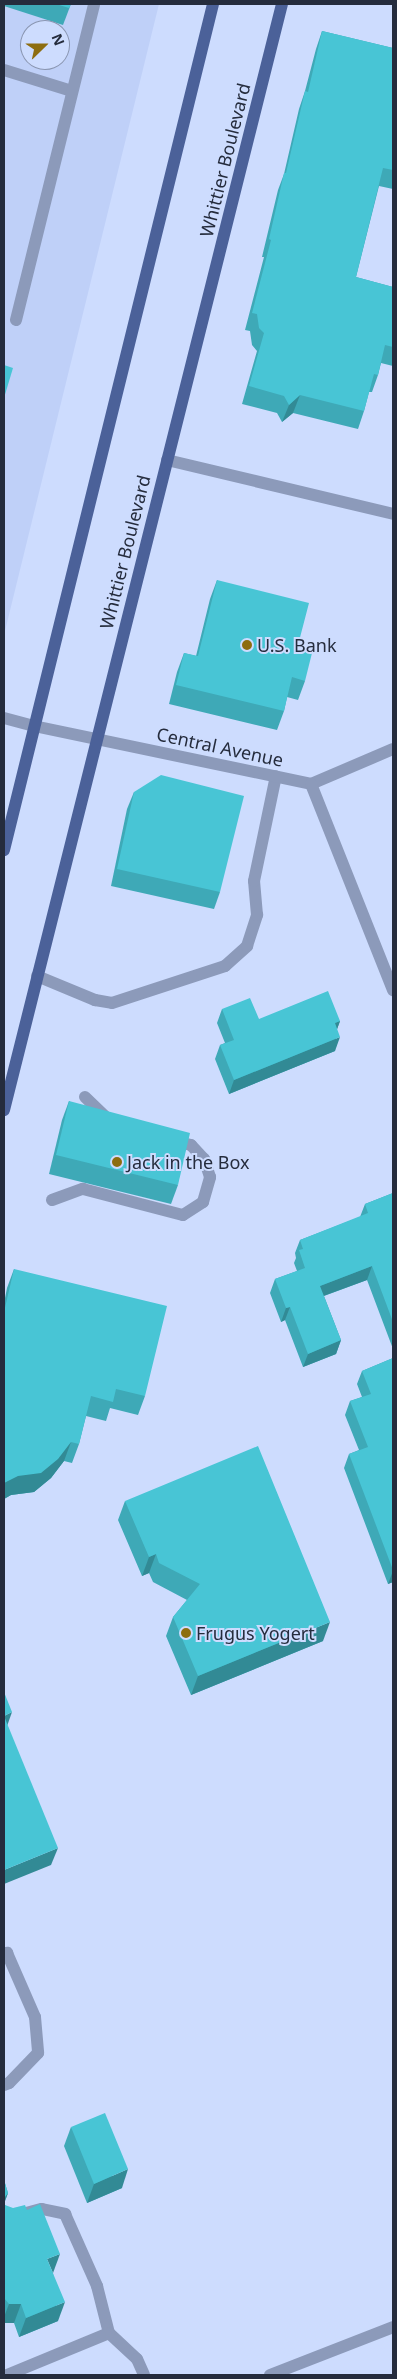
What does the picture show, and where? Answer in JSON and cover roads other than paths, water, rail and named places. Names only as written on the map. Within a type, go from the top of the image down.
[{"type":"main road","points":[[4,850],[213,4]]},
{"type":"main road","name":"Whittier Boulevard","points":[[4,1110],[282,4]]},
{"type":"street","points":[[16,320],[94,4]]},
{"type":"street","points":[[4,70],[72,91]]},
{"type":"street","points":[[167,460],[393,514]]},
{"type":"street","name":"Central Avenue","points":[[4,718],[34,726],[311,784]]},
{"type":"street","points":[[393,748],[311,784],[393,990]]},
{"type":"street","points":[[37,976],[95,1000],[112,1003],[226,966],[247,946],[257,915],[254,881],[276,776]]},
{"type":"street","points":[[85,1097],[114,1125]]},
{"type":"street","points":[[52,1200],[83,1189],[183,1215],[203,1202],[210,1177],[204,1159],[191,1146],[158,1137]]},
{"type":"street","points":[[4,1955],[7,1954],[35,2017],[38,2053],[9,2083],[4,2085]]},
{"type":"street","points":[[4,2219],[42,2209],[65,2214],[97,2286],[109,2333],[137,2359],[144,2375]]},
{"type":"street","points":[[270,2375],[393,2327]]},
{"type":"street","points":[[7,2375],[109,2333]]},
{"type":"place","name":"U.S. Bank","points":[[247,645]]},
{"type":"place","name":"Jack in the Box","points":[[117,1162]]},
{"type":"place","name":"Frugus Yogert","points":[[186,1633]]}]
